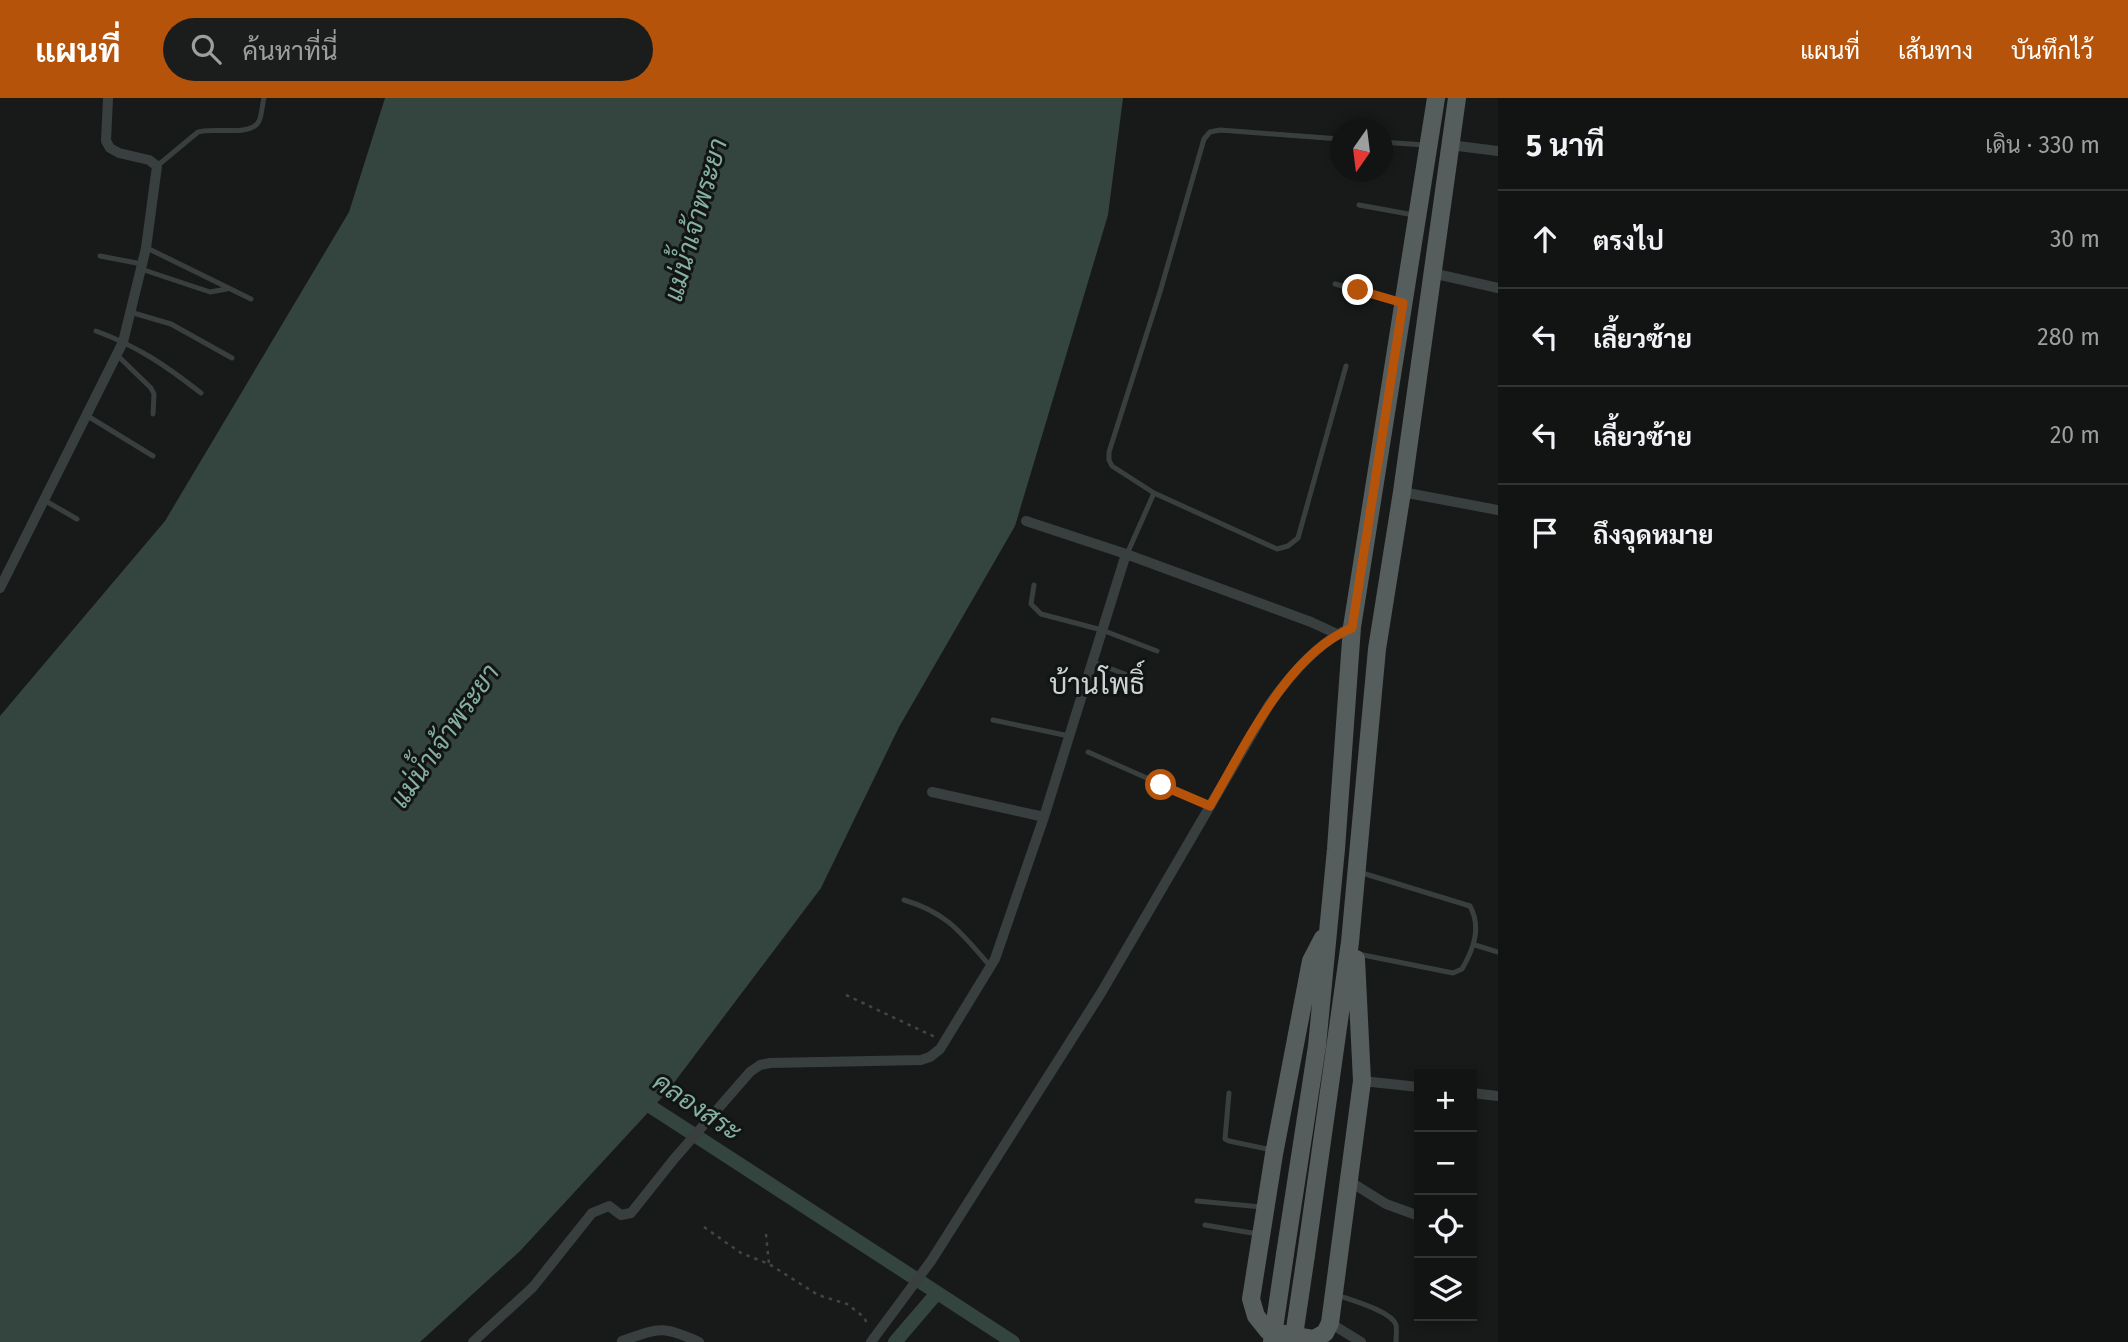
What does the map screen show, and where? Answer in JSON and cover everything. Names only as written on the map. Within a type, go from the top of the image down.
[{"type":"main road","points":[[1272,1342],[1317,1046],[1336,849],[1344,631],[1403,303],[1436,98]]},
{"type":"main road","points":[[1293,1342],[1353,948],[1377,649],[1402,492],[1457,98]]},
{"type":"main road","points":[[1328,927],[1311,961],[1275,1150],[1251,1299],[1256,1316],[1268,1331],[1314,1339],[1325,1333],[1330,1323],[1362,1081],[1353,948]]},
{"type":"street","points":[[0,588],[123,342],[146,248],[157,166],[149,160],[119,153],[110,148],[106,141],[108,98]]},
{"type":"street","points":[[1450,145],[1498,152]]},
{"type":"street","points":[[1432,273],[1498,288]]},
{"type":"street","points":[[1402,492],[1498,510]]},
{"type":"street","points":[[1026,521],[1126,554],[1311,622],[1344,631]]},
{"type":"street","points":[[473,1342],[533,1287],[592,1213],[609,1206],[621,1215],[631,1213],[707,1120],[750,1072],[760,1065],[921,1060],[940,1049],[991,967],[1044,817],[1126,554]]},
{"type":"street","points":[[872,1340],[931,1261],[1101,993],[1269,705],[1287,679],[1344,631]]},
{"type":"street","points":[[932,792],[1044,817]]},
{"type":"street","points":[[1362,1081],[1414,1086]]},
{"type":"street","points":[[1477,1094],[1498,1096]]},
{"type":"street","points":[[1349,1181],[1386,1204],[1414,1214]]},
{"type":"street","points":[[1330,1323],[1361,1342]]},
{"type":"street","points":[[622,1341],[653,1330],[673,1330],[699,1342]]},
{"type":"lane","points":[[157,166],[198,132],[244,131],[254,128],[259,121],[264,98]]},
{"type":"lane","points":[[1330,138],[1220,130],[1210,132],[1204,139],[1160,292],[1109,452],[1109,460],[1112,466],[1154,493],[1277,549],[1288,546],[1298,538],[1346,366]]},
{"type":"lane","points":[[1393,143],[1427,146]]},
{"type":"lane","points":[[1359,205],[1417,215]]},
{"type":"lane","points":[[146,248],[251,299]]},
{"type":"lane","points":[[100,256],[141,267],[211,292],[227,289]]},
{"type":"lane","points":[[1335,284],[1403,303]]},
{"type":"lane","points":[[130,312],[171,324],[232,358]]},
{"type":"lane","points":[[96,331],[164,363],[201,393]]},
{"type":"lane","points":[[117,355],[151,388],[154,394],[153,414]]},
{"type":"lane","points":[[86,415],[153,456]]},
{"type":"lane","points":[[1126,554],[1154,493]]},
{"type":"lane","points":[[44,500],[77,519]]},
{"type":"lane","points":[[1034,585],[1031,604],[1041,614],[1102,630],[1157,651]]},
{"type":"lane","points":[[1093,662],[1138,679]]},
{"type":"lane","points":[[993,720],[1069,736]]},
{"type":"lane","points":[[1088,752],[1210,806]]},
{"type":"lane","points":[[1353,948],[1453,973],[1462,970],[1475,945],[1475,914],[1471,906],[1357,872]]},
{"type":"lane","points":[[904,900],[926,906],[954,924],[991,967]]},
{"type":"lane","points":[[1475,945],[1498,952]]},
{"type":"lane","points":[[1229,1093],[1225,1139],[1275,1150]]},
{"type":"lane","points":[[1197,1201],[1266,1207]]},
{"type":"lane","points":[[1205,1225],[1261,1234]]},
{"type":"lane","points":[[1334,1294],[1378,1310],[1392,1319],[1396,1325],[1396,1342]]},
{"type":"path","points":[[846,995],[944,1042]]},
{"type":"path","points":[[704,1227],[741,1253],[769,1264],[818,1295],[847,1304],[864,1317],[872,1340]]},
{"type":"path","points":[[766,1234],[769,1264]]},
{"type":"water","name":"แม่น้ำเจ้าพระยา","points":[[385,98],[1123,98],[1108,215],[1015,526],[899,727],[821,888],[667,1092],[520,1251],[420,1342],[0,1342],[0,716],[165,521],[349,212]]},
{"type":"waterway","name":"คลองสระ","points":[[639,1099],[1013,1342]]},
{"type":"waterway","points":[[895,1342],[937,1293]]},
{"type":"district","name":"บ้านโพธิ์","points":[[1097,684]]},
{"type":"route","points":[[1161,785],[1210,806],[1287,679],[1337,634],[1352,628],[1403,303],[1358,290]]}]
